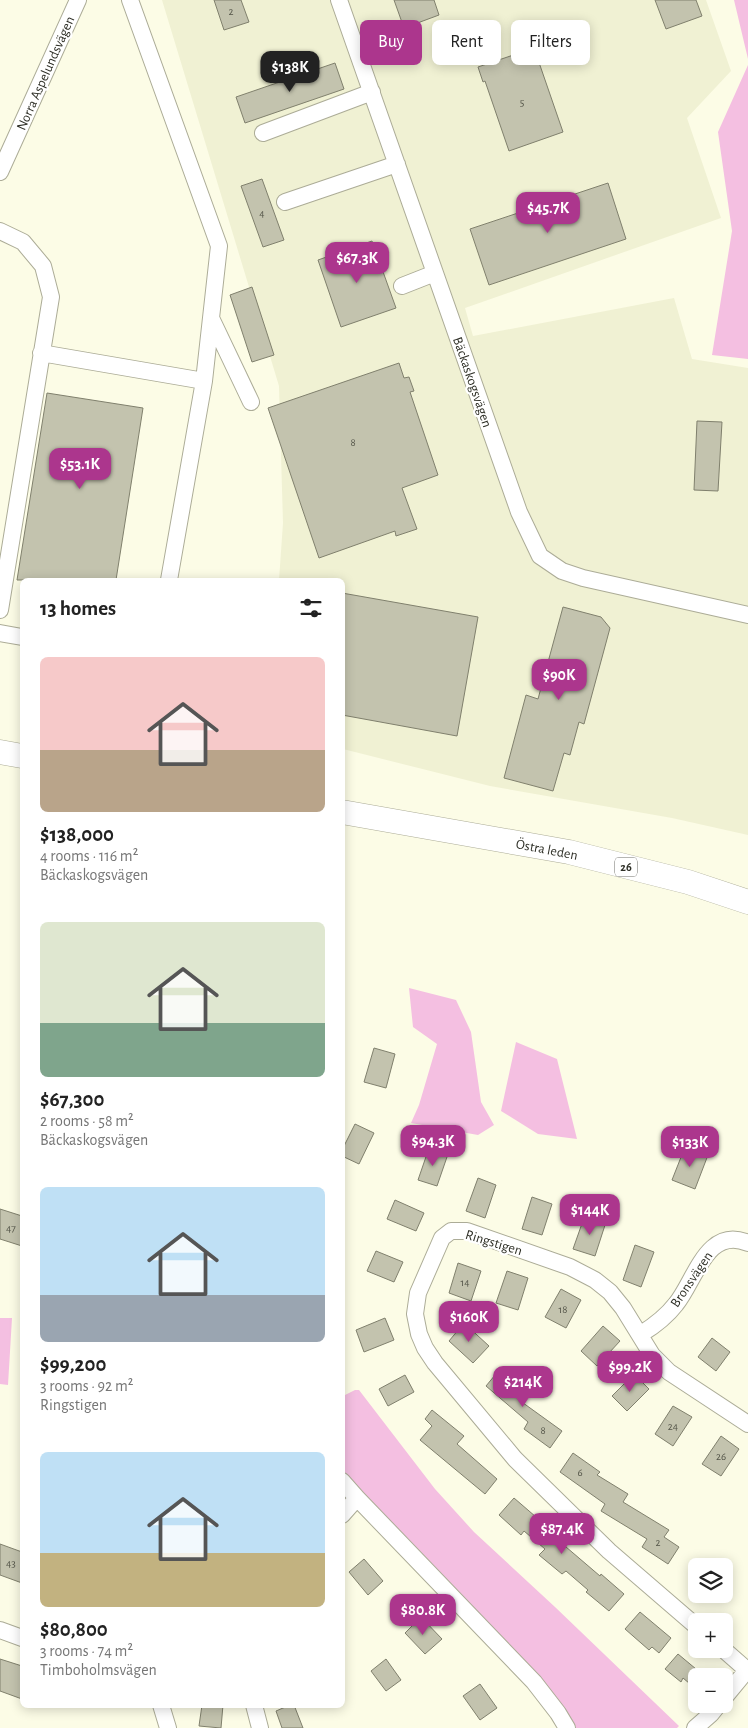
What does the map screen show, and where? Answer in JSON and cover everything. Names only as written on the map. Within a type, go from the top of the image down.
[{"type":"highway","points":[[0,752],[20,756]]},
{"type":"highway","name":"Östra leden","points":[[345,813],[569,852],[688,882],[748,902]]},
{"type":"street","name":"Norra Aspelundsvägen","points":[[0,172],[78,0]]},
{"type":"street","points":[[130,0],[219,246],[204,381],[169,578]]},
{"type":"street","name":"Bäckaskogsvägen","points":[[339,0],[519,512],[540,556],[562,571],[583,578],[748,615]]},
{"type":"street","points":[[263,133],[372,92]]},
{"type":"street","points":[[285,202],[397,164]]},
{"type":"street","points":[[0,232],[23,242],[43,266],[51,297],[0,610]]},
{"type":"street","points":[[402,286],[435,273]]},
{"type":"street","points":[[211,318],[251,402]]},
{"type":"street","points":[[41,353],[204,381]]},
{"type":"street","points":[[0,634],[20,637]]},
{"type":"street","name":"Ringstigen","points":[[688,1619],[609,1551],[515,1460],[435,1363],[425,1348],[415,1314],[418,1292],[442,1238],[451,1231],[467,1231],[570,1267],[595,1280],[610,1292],[623,1308],[652,1355],[669,1372],[748,1424]]},
{"type":"street","name":"Bronsvägen","points":[[640,1334],[658,1324],[677,1303],[712,1248],[726,1239],[748,1243]]},
{"type":"street","points":[[345,1485],[534,1682],[567,1728]]},
{"type":"street","points":[[345,1511],[356,1498]]},
{"type":"street","points":[[0,1630],[20,1637]]},
{"type":"street","points":[[733,1658],[747,1670],[733,1687]]},
{"type":"street","points":[[162,1708],[168,1728]]},
{"type":"street","points":[[255,1708],[260,1728]]},
{"type":"street","points":[[695,1728],[712,1713]]},
{"type":"shaded area","points":[[162,0],[706,0],[731,71],[687,118],[721,218],[465,308],[473,336],[674,298],[692,359],[748,368],[748,835],[672,818],[490,786],[345,750],[345,578],[279,578],[283,523],[279,386]]},
{"type":"shaded area","points":[[734,0],[748,0],[748,59]]},
{"type":"shaded area","points":[[748,65],[748,359],[712,355],[732,231],[718,132]]},
{"type":"shaded area","points":[[409,988],[456,1000],[471,1032],[481,1102],[494,1125],[478,1135],[411,1123],[419,1105],[437,1044],[413,1027]]},
{"type":"shaded area","points":[[516,1042],[557,1059],[577,1139],[538,1134],[501,1111]]},
{"type":"shaded area","points":[[0,1318],[12,1318],[8,1385],[0,1384]]},
{"type":"shaded area","points":[[359,1390],[435,1489],[474,1532],[679,1726],[677,1728],[574,1728],[345,1472],[345,1395]]},
{"type":"building","points":[[214,0],[241,0],[249,22],[224,30]]},
{"type":"building","points":[[394,0],[434,0],[439,15],[422,21],[401,20]]},
{"type":"building","points":[[655,0],[696,0],[702,16],[666,29]]},
{"type":"building","points":[[511,56],[511,65],[540,65],[563,132],[509,151],[485,81],[483,82],[478,67],[501,65],[501,59]]},
{"type":"building","points":[[335,63],[344,89],[245,123],[236,97]]},
{"type":"building","points":[[262,179],[284,240],[263,247],[241,186]]},
{"type":"building","points":[[608,183],[626,239],[489,285],[470,229]]},
{"type":"building","points":[[372,241],[396,308],[341,327],[318,260]]},
{"type":"building","points":[[252,287],[274,355],[252,362],[230,295]]},
{"type":"building","points":[[399,363],[404,378],[409,377],[414,391],[410,392],[438,475],[402,488],[417,529],[396,536],[395,531],[319,558],[268,408]]},
{"type":"building","points":[[47,393],[143,408],[116,578],[20,578],[20,580],[17,580]]},
{"type":"building","points":[[697,421],[722,422],[718,491],[694,490]]},
{"type":"building","points":[[345,594],[478,617],[457,736],[345,716]]},
{"type":"building","points":[[563,607],[601,617],[610,628],[584,724],[579,722],[570,755],[564,753],[553,791],[504,778],[526,695],[538,699]]},
{"type":"building","points":[[374,1048],[395,1054],[386,1088],[364,1082]]},
{"type":"building","points":[[355,1124],[374,1133],[359,1164],[345,1157],[345,1144]]},
{"type":"building","points":[[685,1147],[708,1155],[695,1189],[672,1180]]},
{"type":"building","points":[[429,1148],[448,1154],[437,1186],[418,1180]]},
{"type":"building","points":[[478,1178],[496,1185],[485,1218],[466,1211]]},
{"type":"building","points":[[532,1197],[552,1204],[542,1235],[522,1229]]},
{"type":"building","points":[[395,1200],[424,1213],[416,1231],[387,1219]]},
{"type":"building","points":[[0,1209],[20,1215],[20,1245],[0,1239]]},
{"type":"building","points":[[585,1215],[606,1222],[595,1256],[573,1249]]},
{"type":"building","points":[[635,1245],[654,1252],[641,1287],[623,1280]]},
{"type":"building","points":[[376,1251],[403,1262],[394,1282],[367,1271]]},
{"type":"building","points":[[458,1263],[481,1271],[471,1301],[449,1293]]},
{"type":"building","points":[[507,1271],[528,1278],[518,1310],[496,1303]]},
{"type":"building","points":[[561,1289],[581,1300],[566,1328],[545,1317]]},
{"type":"building","points":[[385,1318],[394,1340],[364,1352],[356,1330]]},
{"type":"building","points":[[464,1323],[489,1346],[473,1363],[449,1341]]},
{"type":"building","points":[[603,1326],[620,1341],[597,1366],[581,1351]]},
{"type":"building","points":[[712,1338],[730,1352],[716,1371],[698,1357]]},
{"type":"building","points":[[500,1369],[526,1391],[519,1400],[562,1431],[550,1448],[524,1429],[528,1422],[486,1386]]},
{"type":"building","points":[[634,1374],[649,1389],[627,1411],[612,1396]]},
{"type":"building","points":[[405,1375],[414,1392],[388,1406],[379,1389]]},
{"type":"building","points":[[673,1406],[692,1417],[673,1446],[655,1434]]},
{"type":"building","points":[[432,1410],[464,1436],[457,1444],[497,1479],[485,1494],[420,1440],[432,1426],[425,1419]]},
{"type":"building","points":[[721,1436],[739,1449],[721,1476],[702,1464]]},
{"type":"building","points":[[573,1453],[600,1472],[597,1475],[628,1494],[623,1502],[669,1530],[664,1537],[679,1547],[668,1564],[642,1547],[647,1539],[601,1511],[605,1504],[560,1472]]},
{"type":"building","points":[[514,1498],[536,1517],[535,1519],[545,1529],[624,1594],[609,1611],[586,1592],[588,1590],[566,1571],[562,1574],[539,1555],[545,1549],[524,1531],[521,1535],[499,1515]]},
{"type":"building","points":[[0,1544],[20,1551],[20,1582],[0,1575]]},
{"type":"building","points":[[364,1559],[383,1581],[368,1595],[349,1572]]},
{"type":"building","points":[[640,1612],[671,1638],[659,1653],[652,1647],[649,1650],[625,1629]]},
{"type":"building","points":[[421,1617],[442,1639],[425,1654],[405,1633]]},
{"type":"building","points":[[678,1654],[695,1668],[688,1668],[688,1682],[683,1678],[681,1682],[665,1669]]},
{"type":"building","points":[[0,1659],[20,1665],[20,1698],[0,1691]]},
{"type":"building","points":[[386,1659],[401,1680],[386,1691],[371,1671]]},
{"type":"building","points":[[480,1684],[497,1708],[480,1720],[463,1696]]},
{"type":"building","points":[[202,1708],[223,1708],[221,1728],[199,1726]]},
{"type":"building","points":[[283,1708],[295,1708],[303,1728],[282,1728],[276,1711]]}]
